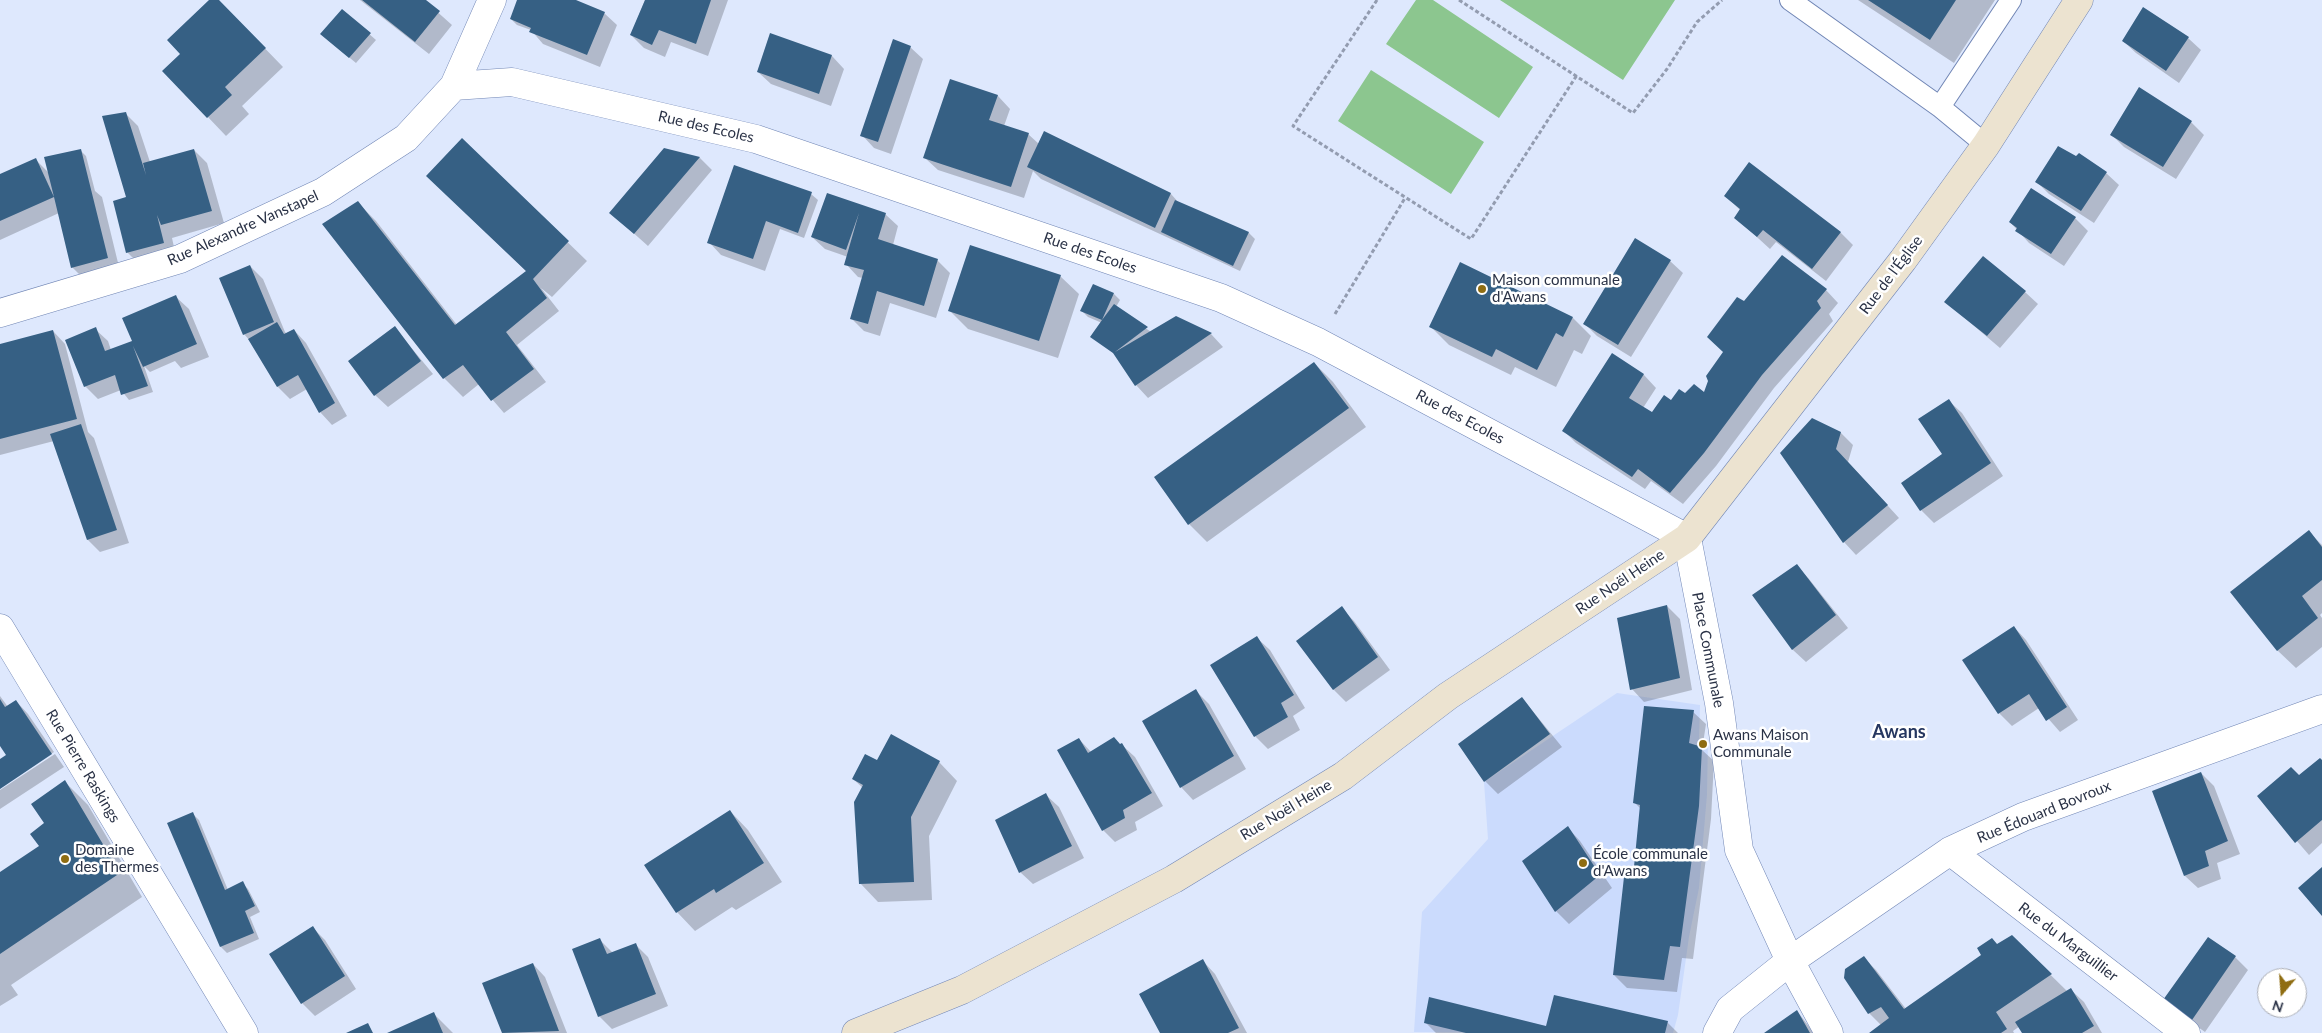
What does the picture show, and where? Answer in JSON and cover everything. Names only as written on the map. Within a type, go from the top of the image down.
[{"type":"street","name":"Rue Alexandre Vanstapel","points":[[0,313],[180,259],[323,192],[406,138],[454,86],[492,0]]},
{"type":"street","name":"Rue de l'Église","points":[[1687,538],[1903,260],[1986,145],[2079,0]]},
{"type":"street","name":"Rue des Ecoles","points":[[454,86],[512,82],[756,139],[1221,298],[1318,342],[1687,538]]},
{"type":"street","name":"Place Communale","points":[[1687,538],[1718,703],[1740,850],[1790,961],[1829,1033]]},
{"type":"street","name":"Rue Noël Heine","points":[[856,1033],[962,990],[1174,879],[1343,776],[1448,696],[1687,538]]},
{"type":"street","name":"Rue Pierre Raskings","points":[[0,628],[244,1033]]},
{"type":"street","name":"Rue Édouard Bovroux","points":[[1717,1033],[1730,1009],[1790,961],[1950,851],[2023,817],[2322,709]]},
{"type":"street","name":"Rue du Marguillier","points":[[1950,851],[2186,1033]]},
{"type":"lane","points":[[1790,0],[1940,107],[1986,145]]},
{"type":"lane","points":[[1940,107],[2011,0]]},
{"type":"path","points":[[1376,0],[1293,126],[1471,239],[1577,75]]},
{"type":"path","points":[[1459,0],[1633,113],[1667,69],[1697,22],[1722,0]]},
{"type":"path","points":[[1318,342],[1404,198]]},
{"type":"shaded area","name":"École communale d'Awans","points":[[1617,693],[1700,705],[1699,741],[1708,741],[1707,795],[1699,888],[1689,937],[1678,1015],[1673,1033],[1414,1032],[1422,912],[1488,839],[1484,782]]},
{"type":"green space","points":[[1416,0],[1433,0],[1533,67],[1499,118],[1386,44]]},
{"type":"green space","points":[[1500,0],[1675,0],[1623,80]]},
{"type":"green space","points":[[1371,70],[1484,142],[1451,194],[1338,121]]},
{"type":"building","points":[[209,0],[219,0],[266,48],[225,87],[232,95],[207,118],[162,71],[180,54],[167,40]]},
{"type":"building","points":[[362,0],[426,0],[440,11],[415,42]]},
{"type":"building","points":[[517,0],[576,0],[605,12],[587,55],[529,32],[531,28],[510,19]]},
{"type":"building","points":[[645,0],[711,0],[696,44],[659,30],[652,45],[630,35]]},
{"type":"building","points":[[1868,0],[1956,0],[1930,40]]},
{"type":"building","points":[[2143,7],[2189,37],[2166,71],[2122,41]]},
{"type":"building","points":[[342,9],[371,33],[349,58],[320,34]]},
{"type":"building","points":[[770,33],[832,55],[819,94],[757,72]]},
{"type":"building","points":[[893,39],[911,46],[878,142],[860,136]]},
{"type":"building","points":[[950,79],[998,95],[989,120],[1029,133],[1011,187],[923,158]]},
{"type":"building","points":[[2139,87],[2192,121],[2163,167],[2110,135]]},
{"type":"building","points":[[126,112],[146,175],[143,163],[194,149],[212,211],[161,225],[157,215],[164,243],[126,253],[113,201],[126,197],[102,116]]},
{"type":"building","points":[[1044,131],[1171,193],[1155,228],[1027,167]]},
{"type":"building","points":[[462,138],[569,241],[533,279],[547,298],[506,332],[534,369],[491,401],[463,365],[443,379],[322,224],[358,201],[455,325],[526,271],[426,176]]},
{"type":"building","points":[[2058,146],[2076,156],[2079,153],[2107,172],[2081,211],[2035,182]]},
{"type":"building","points":[[664,148],[700,157],[634,234],[609,213]]},
{"type":"building","points":[[81,149],[108,258],[71,268],[44,157]]},
{"type":"building","points":[[36,158],[54,197],[0,221],[0,174]]},
{"type":"building","points":[[1749,162],[1841,232],[1812,269],[1763,230],[1757,237],[1734,218],[1740,209],[1724,196]]},
{"type":"building","points":[[734,165],[812,192],[798,233],[766,221],[753,259],[707,243]]},
{"type":"building","points":[[2031,188],[2076,217],[2051,254],[2015,231],[2017,228],[2009,222]]},
{"type":"building","points":[[827,193],[886,213],[878,239],[938,259],[924,306],[877,291],[868,324],[850,319],[864,270],[844,265],[859,213],[846,250],[811,237]]},
{"type":"building","points":[[1175,200],[1249,232],[1233,266],[1161,232]]},
{"type":"building","points":[[1635,238],[1671,260],[1618,345],[1583,324]]},
{"type":"building","points":[[970,245],[1061,275],[1039,341],[948,311]]},
{"type":"building","points":[[1782,255],[1827,289],[1817,301],[1821,308],[1762,375],[1704,453],[1670,493],[1638,469],[1632,477],[1562,431],[1612,353],[1644,374],[1629,398],[1652,412],[1664,395],[1671,400],[1679,389],[1685,393],[1694,384],[1704,392],[1708,381],[1706,376],[1723,352],[1707,337],[1737,297],[1744,301]]},
{"type":"building","points":[[1983,256],[2026,291],[1987,336],[1944,302]]},
{"type":"building","name":"Maison communale d'Awans","points":[[1460,262],[1573,317],[1563,337],[1556,333],[1537,370],[1496,349],[1492,357],[1429,327]]},
{"type":"building","points":[[250,265],[274,322],[243,335],[219,278]]},
{"type":"building","points":[[1093,284],[1114,293],[1102,320],[1080,311]]},
{"type":"building","points":[[176,295],[197,344],[143,367],[133,346],[148,386],[121,395],[115,375],[84,387],[65,340],[96,327],[105,351],[132,341],[122,318]]},
{"type":"building","points":[[1114,304],[1148,327],[1115,352],[1176,316],[1212,333],[1135,386],[1113,353],[1090,337]]},
{"type":"building","points":[[277,322],[284,334],[294,329],[335,403],[319,413],[298,375],[277,387],[248,339]]},
{"type":"building","points":[[395,326],[421,361],[374,396],[348,361]]},
{"type":"building","points":[[53,330],[77,419],[0,439],[0,344]]},
{"type":"building","points":[[1314,362],[1349,408],[1188,525],[1154,477]]},
{"type":"building","points":[[1949,399],[1991,463],[1920,511],[1901,483],[1942,454],[1918,419]]},
{"type":"building","points":[[1812,418],[1841,432],[1836,449],[1888,505],[1843,543],[1780,453]]},
{"type":"building","points":[[81,424],[117,530],[87,540],[50,434]]},
{"type":"building","points":[[2309,530],[2322,547],[2322,580],[2302,596],[2318,618],[2277,651],[2230,592]]},
{"type":"building","points":[[1797,564],[1836,615],[1792,650],[1752,595]]},
{"type":"building","points":[[1667,605],[1680,678],[1630,690],[1617,618]]},
{"type":"building","points":[[1342,606],[1378,657],[1333,690],[1296,641]]},
{"type":"building","points":[[2014,626],[2067,707],[2046,721],[2029,694],[1998,714],[1962,660]]},
{"type":"building","points":[[1257,636],[1294,695],[1281,703],[1288,717],[1254,737],[1210,665]]},
{"type":"building","points":[[1196,689],[1234,756],[1180,788],[1142,721]]},
{"type":"building","points":[[1522,697],[1550,734],[1484,782],[1458,744]]},
{"type":"building","points":[[0,699],[5,707],[16,700],[52,754],[0,789],[0,759],[6,755],[0,746]]},
{"type":"building","points":[[1644,706],[1694,710],[1689,743],[1702,747],[1699,806],[1680,947],[1670,946],[1664,980],[1613,975],[1624,877],[1633,877],[1640,805],[1633,803]]},
{"type":"building","points":[[891,734],[940,761],[911,817],[914,882],[859,884],[854,802],[863,785],[852,779],[865,754],[877,760]]},
{"type":"building","points":[[1114,737],[1120,744],[1122,743],[1152,793],[1123,810],[1125,818],[1102,831],[1057,750],[1079,738],[1088,753]]},
{"type":"building","points":[[2320,758],[2322,760],[2322,820],[2295,843],[2257,796],[2291,767],[2299,775]]},
{"type":"building","points":[[2201,772],[2228,841],[2205,851],[2209,866],[2184,876],[2152,791]]},
{"type":"building","name":"Domaine des Thermes","points":[[65,780],[120,873],[0,954],[0,872],[39,846],[30,834],[44,823],[31,804]]},
{"type":"building","points":[[1046,793],[1072,846],[1019,873],[995,820]]},
{"type":"building","points":[[730,810],[764,863],[716,893],[714,889],[676,913],[644,865]]},
{"type":"building","points":[[193,812],[225,890],[243,881],[255,906],[245,911],[254,933],[220,947],[167,823]]},
{"type":"building","points":[[1568,826],[1600,875],[1555,912],[1522,861]]},
{"type":"building","points":[[2322,867],[2322,916],[2298,888]]},
{"type":"building","points":[[313,926],[345,976],[301,1004],[269,954]]},
{"type":"building","points":[[2012,935],[2052,974],[1996,1012],[2007,1029],[2001,1033],[1869,1033],[1889,1018],[1881,1007],[1868,1014],[1844,978],[1845,969],[1864,956],[1904,1009],[1981,955],[1977,948],[1992,938],[1997,944]]},
{"type":"building","points":[[2208,937],[2236,956],[2192,1020],[2163,1000]]},
{"type":"building","points":[[600,938],[607,954],[636,943],[656,994],[598,1017],[572,949]]},
{"type":"building","points":[[1203,959],[1239,1028],[1228,1033],[1160,1033],[1139,994]]},
{"type":"building","points":[[533,963],[559,1031],[502,1033],[482,983]]},
{"type":"building","points":[[2071,988],[2094,1026],[2082,1033],[2022,1033],[2015,1022]]},
{"type":"building","points":[[1554,995],[1668,1021],[1665,1033],[1466,1033],[1424,1023],[1429,997],[1546,1026]]},
{"type":"building","points":[[1797,1010],[1810,1033],[1764,1033]]},
{"type":"building","points":[[434,1012],[443,1033],[387,1033]]},
{"type":"building","points":[[368,1023],[373,1033],[346,1033]]},
{"type":"place","name":"Maison communale d'Awans","points":[[1482,289]]},
{"type":"place","name":"Awans Maison Communale","points":[[1703,744]]},
{"type":"place","name":"Domaine des Thermes","points":[[65,859]]},
{"type":"place","name":"École communale d'Awans","points":[[1583,863]]},
{"type":"district","name":"Awans","points":[[1899,732]]}]
